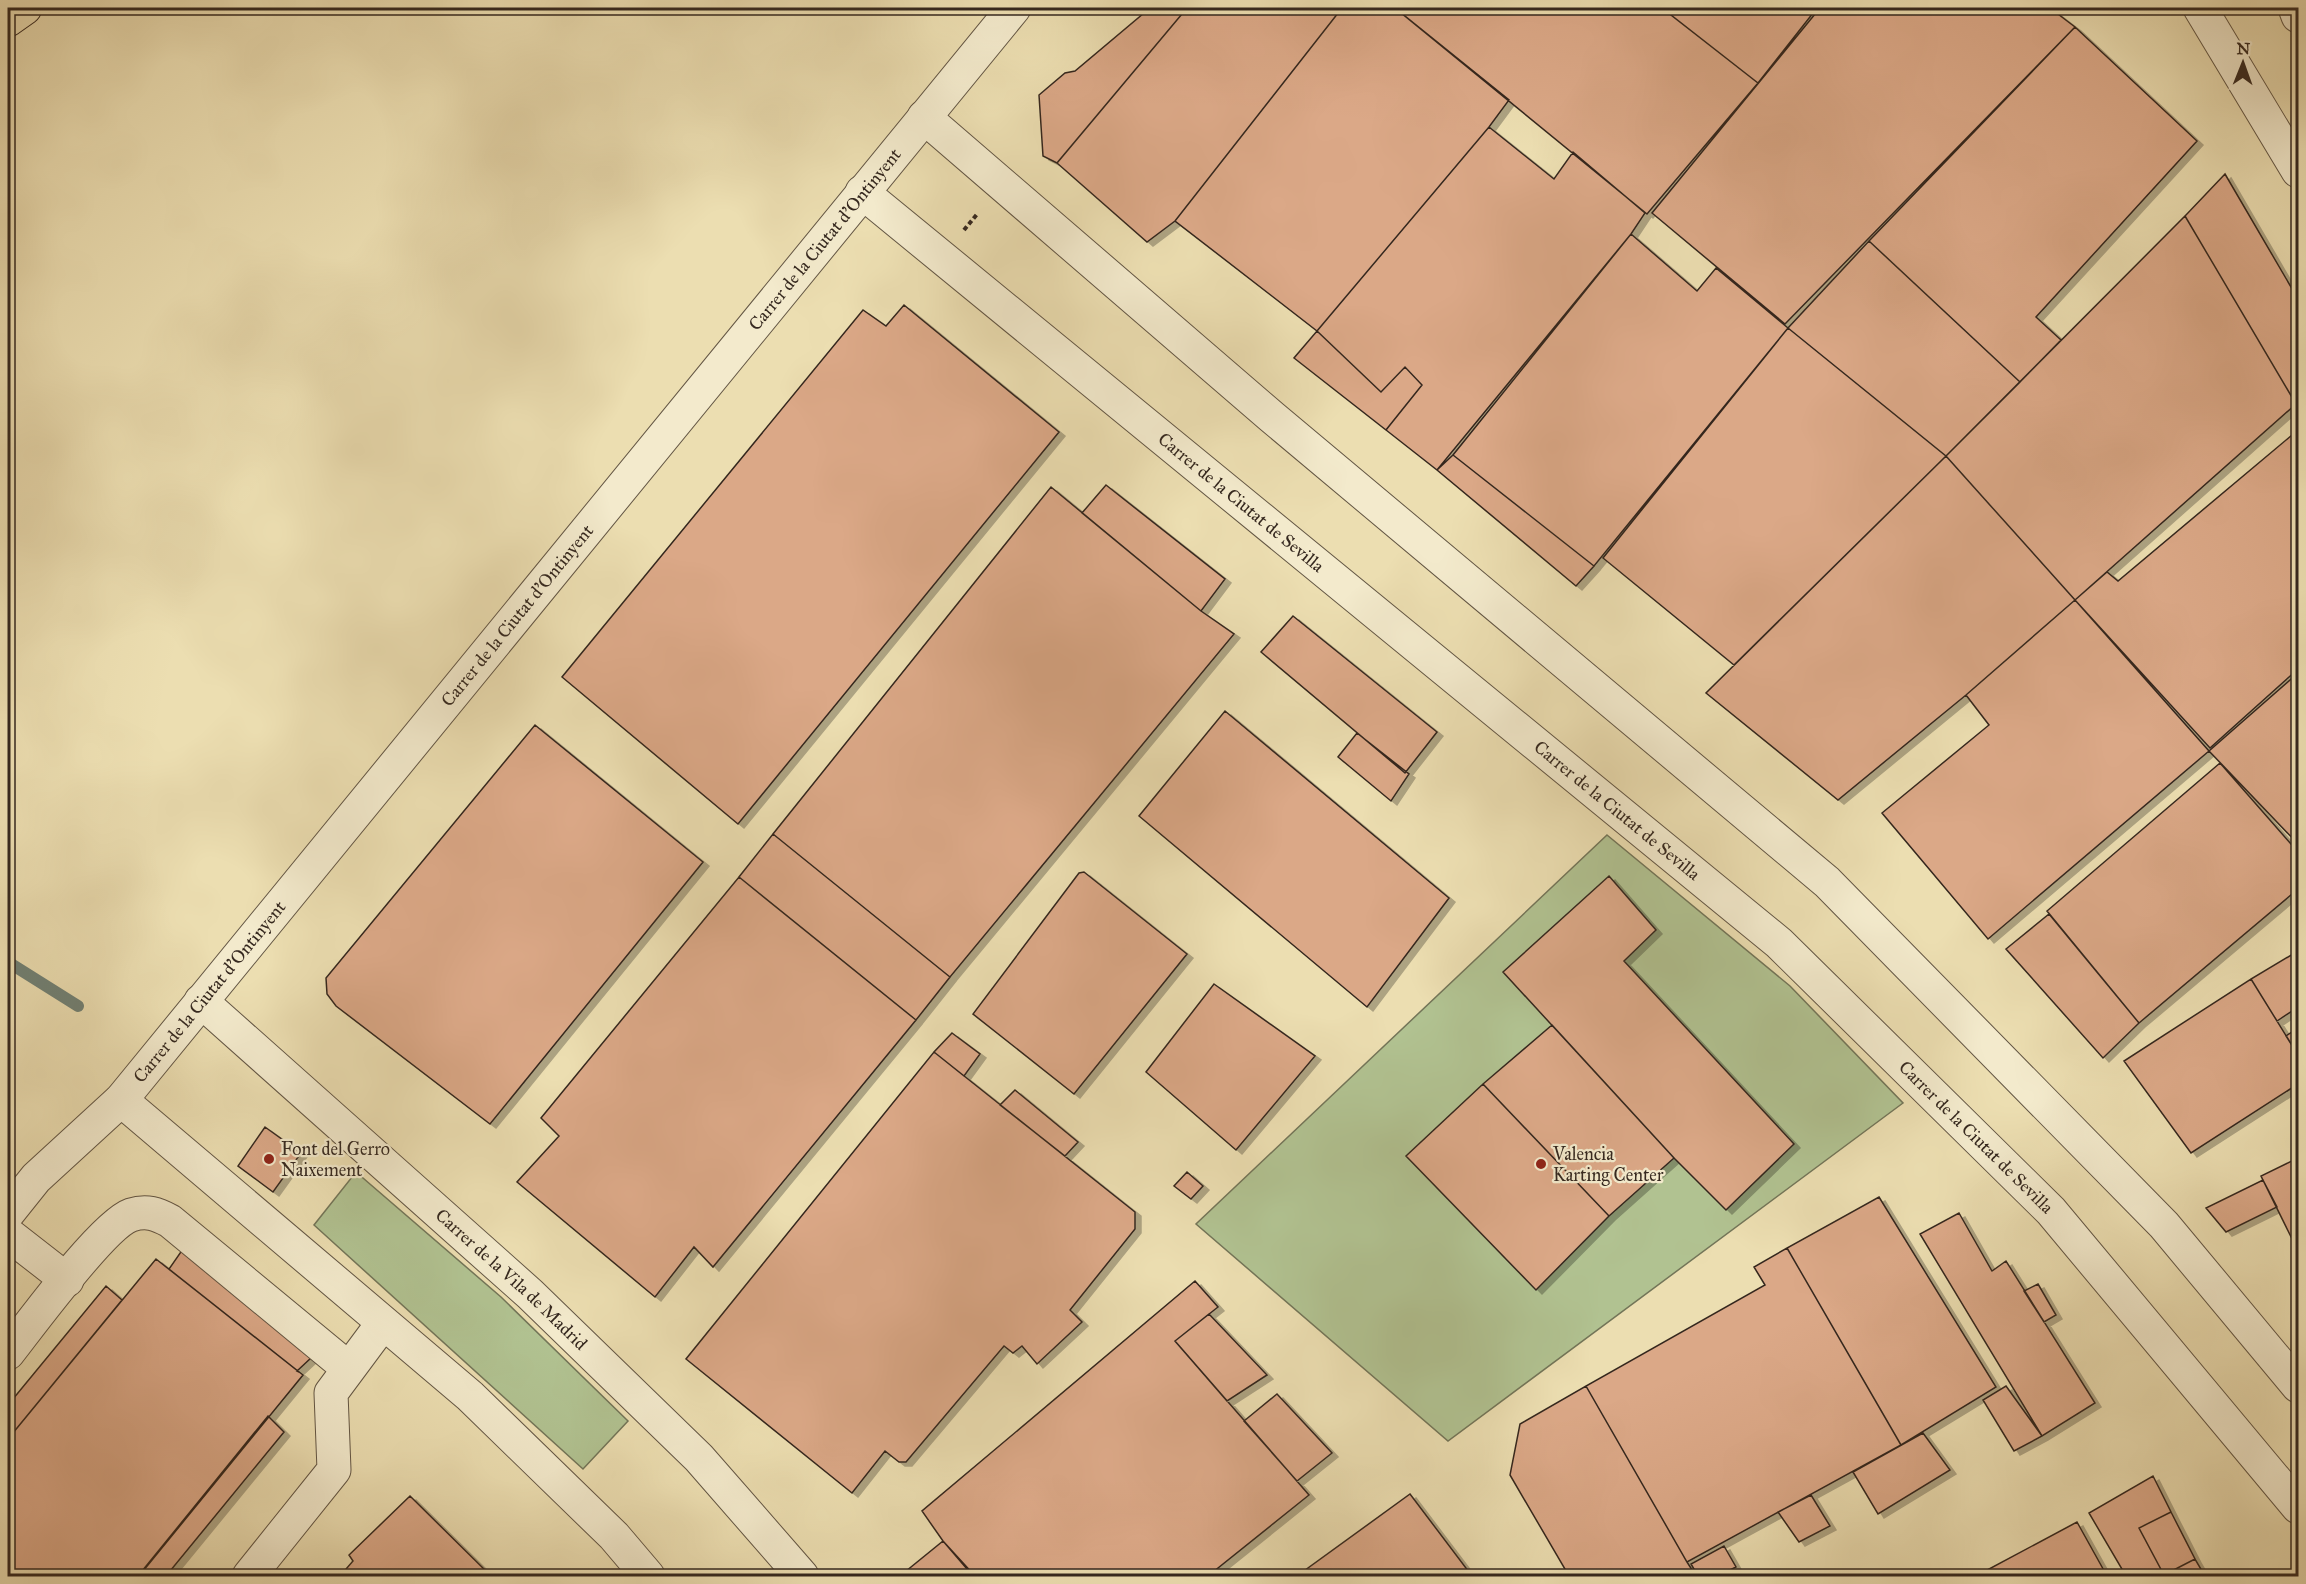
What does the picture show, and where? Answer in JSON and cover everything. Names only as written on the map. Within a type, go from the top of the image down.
[{"type":"highway","points":[[8,20],[25,8]]},
{"type":"street","name":"Carrer de la Ciutat d'Ontinyent","points":[[8,1213],[36,1178],[121,1100],[1014,8]]},
{"type":"street","points":[[2200,8],[2298,171]]},
{"type":"street","points":[[2295,8],[2298,15]]},
{"type":"street","points":[[924,117],[1272,417],[1827,882],[2164,1225],[2298,1386]]},
{"type":"street","name":"Carrer de la Ciutat de Sevilla","points":[[862,192],[1779,943],[2051,1211],[2298,1507]]},
{"type":"street","name":"Carrer de la Vila de Madrid","points":[[201,1001],[530,1294],[699,1458],[802,1576]]},
{"type":"street","points":[[121,1100],[470,1396],[614,1536],[648,1576]]},
{"type":"street","points":[[8,1353],[104,1235],[130,1216],[153,1212],[170,1221],[348,1368]]},
{"type":"street","points":[[8,1234],[67,1280]]},
{"type":"street","points":[[249,1576],[334,1470],[331,1393],[383,1323]]},
{"type":"path","points":[[942,258],[1001,184]]},
{"type":"green space","name":"Valencia Karting Center","points":[[1607,835],[1790,986],[1903,1103],[1448,1441],[1196,1224]]},
{"type":"green space","points":[[356,1172],[501,1297],[628,1421],[583,1469],[314,1225]]},
{"type":"building","points":[[1150,8],[1187,8],[1057,163],[1043,156],[1039,95],[1065,73],[1075,71]]},
{"type":"building","points":[[1187,8],[1342,8],[1175,221],[1147,242],[1057,163]]},
{"type":"building","points":[[1342,8],[1395,8],[1509,100],[1489,127],[1317,331],[1175,221]]},
{"type":"building","points":[[1395,8],[1662,8],[1758,83],[1647,214]]},
{"type":"building","points":[[1662,8],[1817,8],[1758,83]]},
{"type":"building","points":[[1820,8],[2050,8],[2075,27],[1785,324],[1652,213]]},
{"type":"building","points":[[2075,27],[2197,141],[2036,317],[2061,340],[2020,382],[1869,241]]},
{"type":"building","points":[[1489,127],[1554,179],[1573,152],[1645,213],[1631,234],[1437,470],[1386,430],[1422,385],[1405,367],[1381,392],[1317,331]]},
{"type":"building","points":[[2225,174],[2298,299],[2298,401],[2296,404],[2185,216]]},
{"type":"building","points":[[2185,216],[2296,404],[2075,600],[1946,456]]},
{"type":"building","points":[[1631,234],[1697,291],[1716,268],[1788,328],[1594,566],[1453,455]]},
{"type":"building","points":[[1869,241],[2020,382],[1946,456],[1788,328]]},
{"type":"building","points":[[904,305],[1059,432],[738,824],[562,677],[863,310],[886,326]]},
{"type":"building","points":[[1788,328],[1946,456],[1734,665],[1603,558]]},
{"type":"building","points":[[1317,331],[1381,392],[1405,367],[1422,385],[1386,430],[1294,358]]},
{"type":"building","points":[[2298,430],[2298,669],[2210,748],[2075,600],[2107,572],[2118,581]]},
{"type":"building","points":[[1453,455],[1594,566],[1576,586],[1437,470]]},
{"type":"building","points":[[1946,456],[2075,600],[1966,695],[1838,800],[1706,693]]},
{"type":"building","points":[[1106,485],[1225,579],[1201,611],[1082,513]]},
{"type":"building","points":[[1051,487],[1201,611],[1234,634],[950,977],[773,834]]},
{"type":"building","points":[[2075,600],[2209,751],[1988,939],[1882,813],[1989,725],[1966,695]]},
{"type":"building","points":[[1293,616],[1437,732],[1405,773],[1261,652]]},
{"type":"building","points":[[2298,673],[2298,844],[2209,751]]},
{"type":"building","points":[[1225,711],[1449,898],[1367,1007],[1139,816]]},
{"type":"building","points":[[535,725],[703,862],[490,1124],[336,1006],[327,994],[326,978]]},
{"type":"building","points":[[1357,733],[1409,774],[1391,801],[1338,757]]},
{"type":"building","points":[[2220,763],[2298,852],[2298,889],[2139,1023],[2047,911]]},
{"type":"building","points":[[773,834],[950,977],[916,1020],[739,877]]},
{"type":"building","points":[[1084,872],[1187,954],[1074,1094],[973,1014],[1079,873]]},
{"type":"building","points":[[1609,876],[1656,930],[1624,961],[1794,1144],[1726,1210],[1674,1158],[1503,972]]},
{"type":"building","points":[[739,877],[916,1020],[713,1267],[694,1247],[655,1297],[517,1182],[559,1136],[541,1118]]},
{"type":"building","points":[[2049,914],[2139,1023],[2103,1058],[2006,949]]},
{"type":"building","points":[[2293,954],[2298,962],[2298,1007],[2277,1021],[2251,979]]},
{"type":"building","points":[[2251,979],[2298,1055],[2298,1084],[2191,1153],[2124,1061]]},
{"type":"building","points":[[1214,984],[1315,1056],[1236,1150],[1146,1072]]},
{"type":"building","points":[[1552,1025],[1674,1158],[1609,1216],[1483,1084]]},
{"type":"building","points":[[2298,1028],[2298,1055],[2286,1036]]},
{"type":"building","points":[[952,1033],[980,1054],[964,1076],[934,1052]]},
{"type":"building","points":[[934,1052],[1135,1212],[1135,1229],[1070,1310],[1082,1322],[1037,1364],[1022,1346],[1013,1353],[1004,1346],[906,1462],[899,1462],[885,1451],[852,1493],[686,1359]]},
{"type":"building","points":[[1483,1084],[1609,1216],[1536,1290],[1406,1156]]},
{"type":"building","points":[[1015,1090],[1078,1142],[1065,1156],[1000,1105]]},
{"type":"building","name":"Font del Gerro Naixement","points":[[265,1127],[301,1153],[273,1192],[238,1166]]},
{"type":"building","points":[[2298,1158],[2298,1251],[2261,1176]]},
{"type":"building","points":[[1187,1172],[1203,1186],[1191,1199],[1174,1186]]},
{"type":"building","points":[[2263,1180],[2277,1207],[2226,1232],[2206,1208]]},
{"type":"building","points":[[1879,1197],[1996,1387],[1901,1445],[1787,1248]]},
{"type":"building","points":[[1959,1213],[1992,1271],[2006,1261],[2095,1403],[2042,1436],[1920,1234]]},
{"type":"building","points":[[185,1246],[312,1357],[297,1371],[169,1269]]},
{"type":"building","points":[[1787,1248],[1901,1445],[1687,1562],[1586,1386],[1765,1285],[1754,1267]]},
{"type":"building","points":[[156,1259],[303,1375],[139,1576],[8,1576],[8,1439]]},
{"type":"building","points":[[1195,1281],[1218,1307],[1175,1341],[1309,1495],[1208,1576],[975,1576],[943,1541],[922,1511]]},
{"type":"building","points":[[2038,1284],[2056,1315],[2044,1322],[2024,1291]]},
{"type":"building","points":[[106,1286],[122,1300],[8,1439],[8,1405]]},
{"type":"building","points":[[1209,1314],[1267,1375],[1227,1401],[1175,1341]]},
{"type":"building","points":[[1586,1386],[1696,1576],[1569,1576],[1510,1475],[1520,1424]]},
{"type":"building","points":[[2006,1386],[2042,1436],[2014,1451],[1983,1400]]},
{"type":"building","points":[[1277,1394],[1332,1453],[1297,1481],[1244,1421]]},
{"type":"building","points":[[268,1416],[284,1432],[166,1576],[138,1576]]},
{"type":"building","points":[[1923,1433],[1950,1470],[1878,1514],[1853,1472]]},
{"type":"building","points":[[2153,1476],[2171,1512],[2139,1528],[2164,1575],[2195,1559],[2205,1576],[2126,1576],[2089,1513]]},
{"type":"building","points":[[1410,1494],[1472,1576],[1297,1576]]},
{"type":"building","points":[[1811,1495],[1830,1526],[1799,1542],[1778,1512]]},
{"type":"building","points":[[410,1496],[491,1576],[340,1576],[353,1561],[349,1555]]},
{"type":"building","points":[[2171,1512],[2195,1559],[2164,1575],[2139,1528]]},
{"type":"building","points":[[2077,1522],[2107,1576],[1976,1576]]},
{"type":"building","points":[[943,1541],[973,1576],[900,1576]]},
{"type":"building","points":[[1724,1546],[1736,1567],[1718,1576],[1698,1576],[1691,1564]]},
{"type":"waterway","points":[[8,962],[78,1006]]},
{"type":"place","name":"Font del Gerro Naixement","points":[[269,1159]]},
{"type":"place","name":"Valencia Karting Center","points":[[1541,1164]]}]
